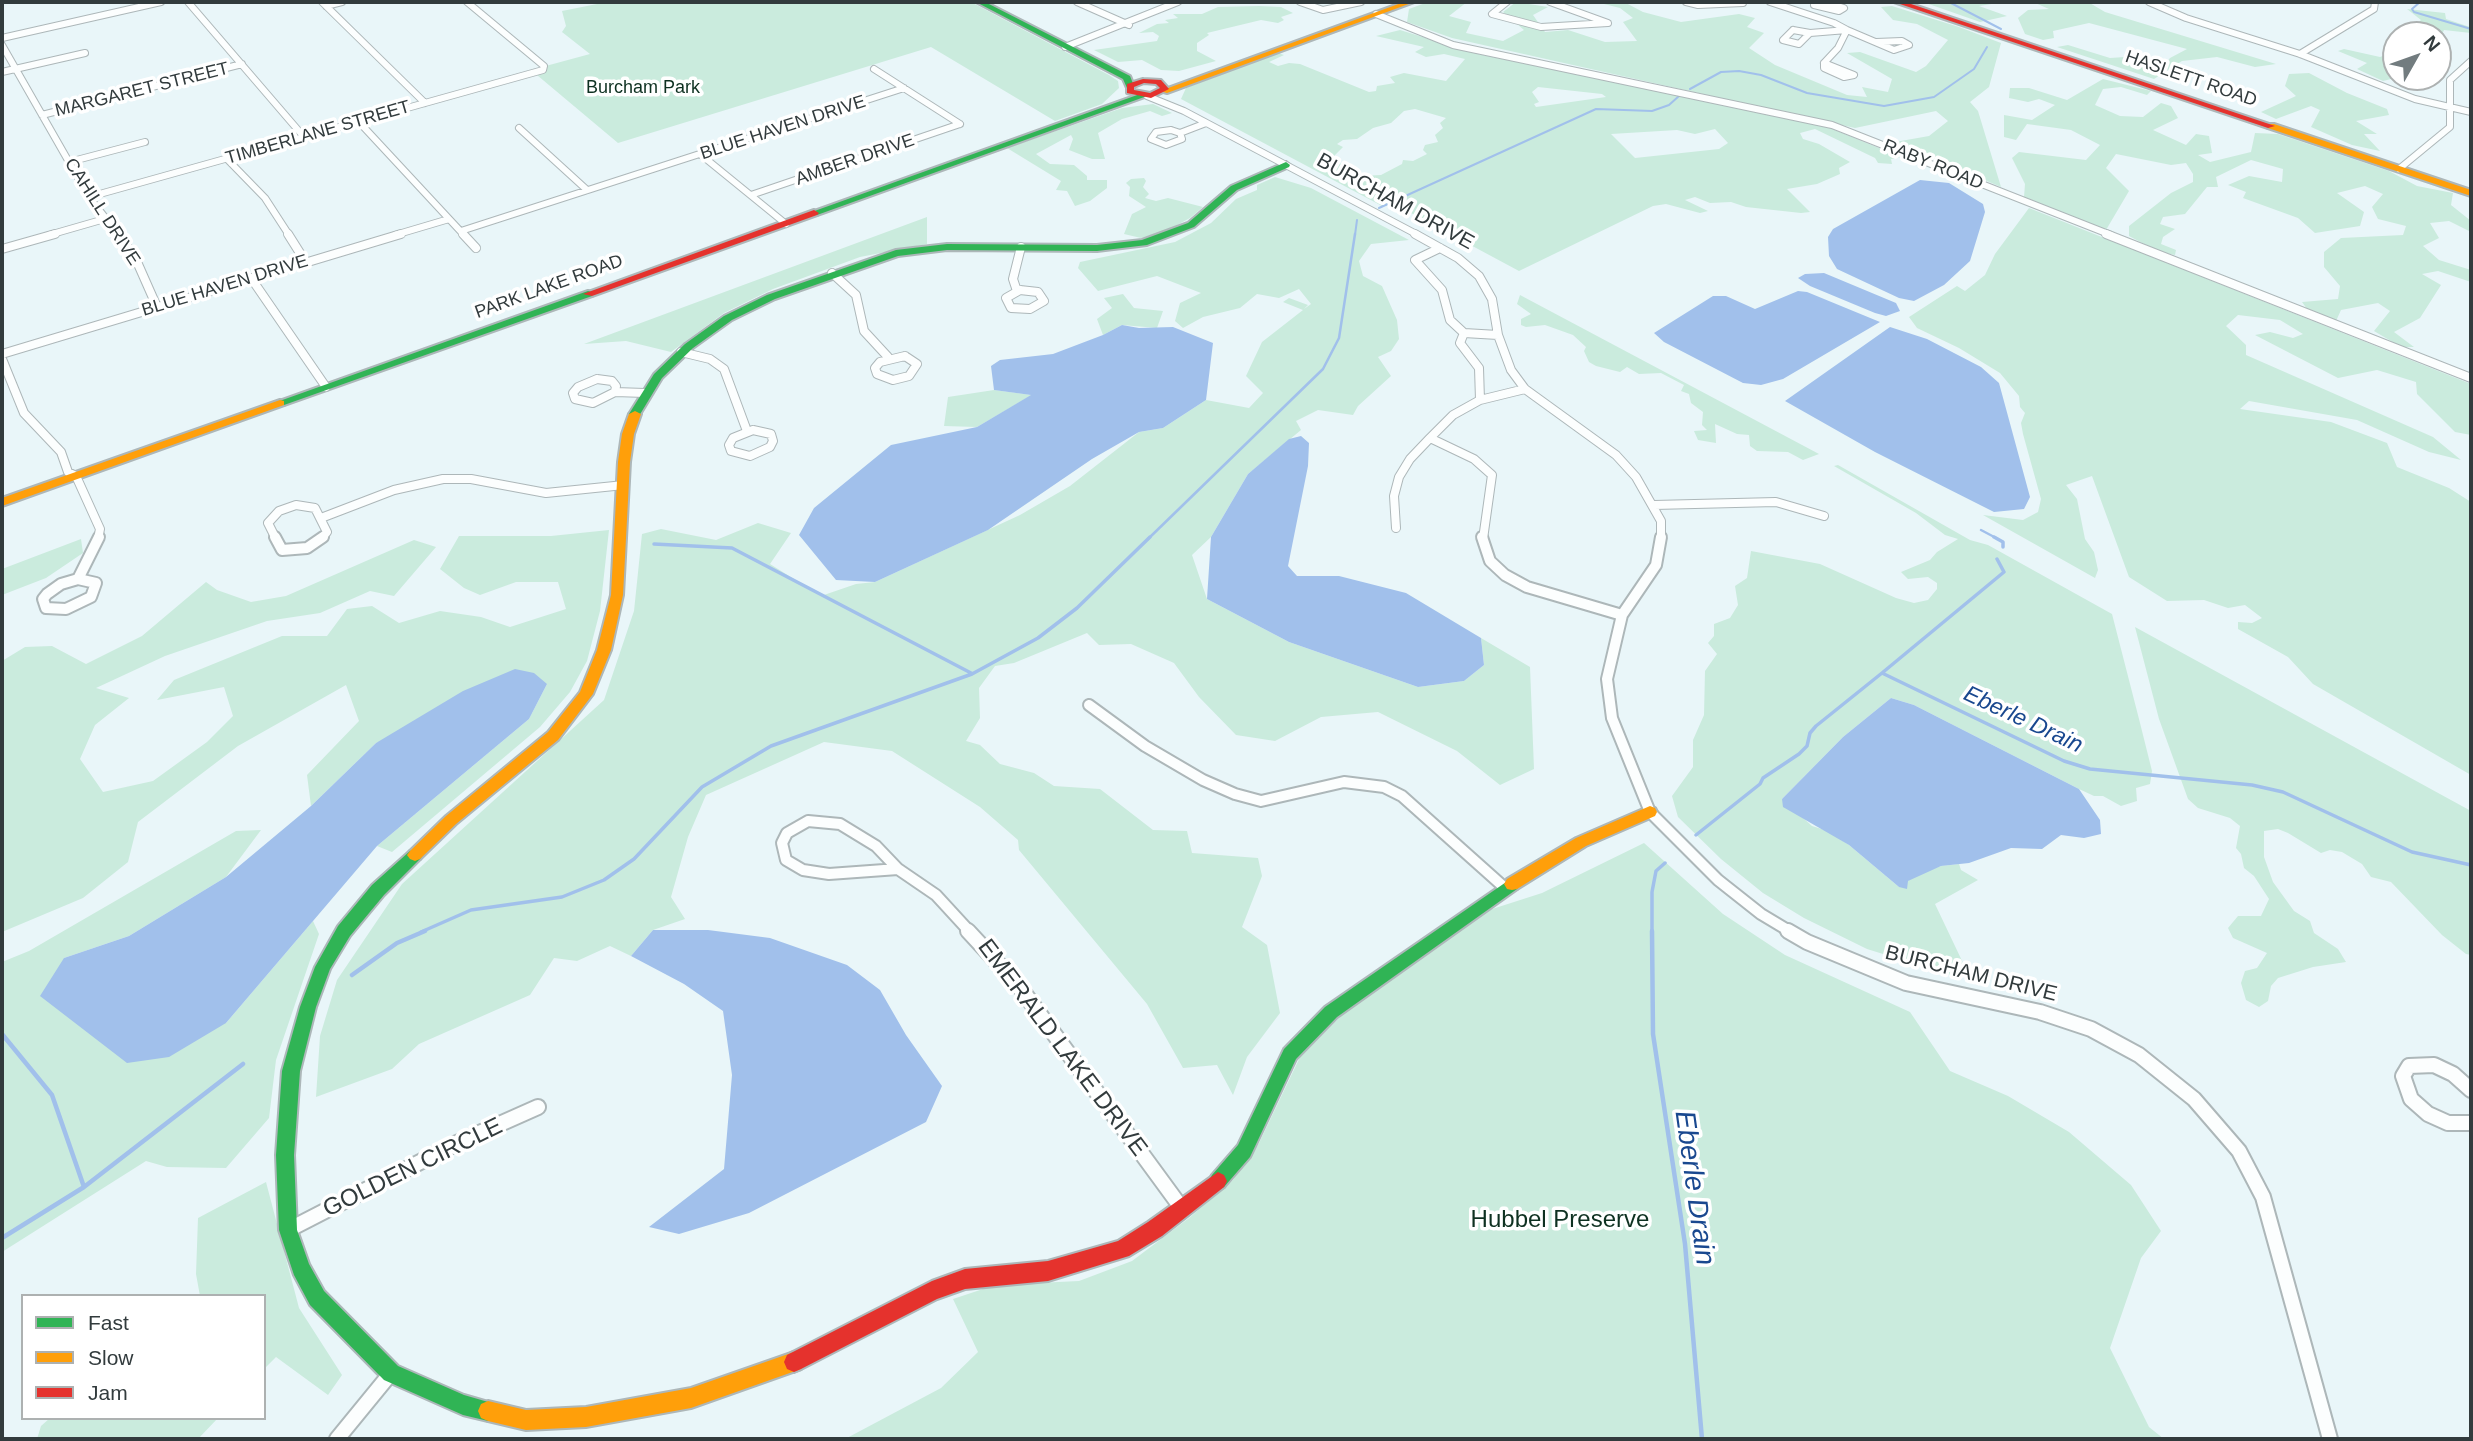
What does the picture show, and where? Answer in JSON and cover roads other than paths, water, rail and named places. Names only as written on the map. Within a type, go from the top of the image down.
[{"type":"street","points":[[2,38],[161,2]]},
{"type":"street","points":[[188,2],[304,137]]},
{"type":"street","points":[[324,4],[342,2]]},
{"type":"street","name":"TIMBERLANE STREET","points":[[89,197],[534,73],[544,66],[467,2]]},
{"type":"street","name":"BURCHAM DRIVE","points":[[980,2],[1130,80],[1130,88],[1184,111],[1440,248],[1465,263],[1487,286],[1496,315],[1498,335],[1511,370],[1525,389],[1616,455],[1636,477],[1661,521],[1656,565],[1622,615],[1609,659],[1608,697],[1612,719],[1629,767],[1650,812],[1691,856],[1729,889],[1807,942],[1906,983],[2040,1013],[2091,1029],[2139,1055],[2194,1098],[2239,1151],[2263,1197],[2330,1439]]},
{"type":"street","points":[[1077,2],[1129,25]]},
{"type":"street","points":[[1068,48],[1129,25],[1178,2]]},
{"type":"street","points":[[1300,2],[1323,10],[1361,2]]},
{"type":"street","points":[[1130,88],[1159,86],[1207,73],[1410,2]]},
{"type":"street","points":[[1507,2],[1492,14],[1541,27],[1608,23],[1550,2]]},
{"type":"street","points":[[1686,2],[1699,5],[1743,3]]},
{"type":"street","points":[[1770,2],[1834,23],[1876,42]]},
{"type":"street","points":[[1797,12],[1816,3],[1839,10],[1844,8],[1825,2]]},
{"type":"street","name":"HASLETT ROAD","points":[[1898,2],[2471,193]]},
{"type":"street","points":[[2149,2],[2186,18],[2300,54],[2395,92],[2471,112]]},
{"type":"street","points":[[2300,54],[2374,9],[2375,2]]},
{"type":"street","points":[[324,4],[425,103]]},
{"type":"street","name":"RABY ROAD","points":[[1376,14],[1453,45],[1832,125],[2471,378]]},
{"type":"street","points":[[1810,33],[1847,30]]},
{"type":"street","points":[[1824,63],[1843,42],[1847,30]]},
{"type":"street","name":"CAHILL DRIVE","points":[[2,45],[89,197],[108,218],[134,255],[157,307]]},
{"type":"street","points":[[2,72],[85,53]]},
{"type":"street","points":[[2399,169],[2443,136],[2452,121],[2450,80],[2471,61]]},
{"type":"street","name":"MARGARET STREET","points":[[42,115],[242,64]]},
{"type":"street","name":"BURCHAM DRIVE","points":[[1106,67],[1159,86],[1184,111]]},
{"type":"street","points":[[874,69],[904,88]]},
{"type":"street","name":"PARK LAKE ROAD","points":[[2,502],[1145,96],[1159,86]]},
{"type":"street","name":"AMBER DRIVE","points":[[751,195],[960,124],[904,88]]},
{"type":"street","name":"BLUE HAVEN DRIVE","points":[[461,231],[904,88]]},
{"type":"street","name":"PARK LAKE ROAD","points":[[1108,108],[1130,88]]},
{"type":"street","points":[[359,122],[476,248]]},
{"type":"street","points":[[1180,133],[1206,123]]},
{"type":"street","points":[[519,128],[587,190]]},
{"type":"street","points":[[69,162],[145,142]]},
{"type":"street","points":[[700,154],[786,224]]},
{"type":"street","points":[[227,159],[265,198],[305,261]]},
{"type":"street","points":[[1286,165],[1234,188],[1198,220],[1165,237],[1109,248],[922,249],[883,256],[832,273],[742,310],[681,352],[645,393],[628,434],[617,595],[596,671],[586,694],[553,736],[451,820],[378,890],[344,931],[323,967],[308,1007],[291,1071],[285,1155],[288,1230],[301,1268],[317,1298],[391,1373],[463,1405],[526,1420],[586,1417],[691,1398],[795,1362],[932,1291],[965,1279],[1083,1264],[1109,1254],[1183,1210],[1224,1177],[1244,1151],[1276,1078],[1290,1054],[1331,1012],[1505,888],[1581,842],[1650,812]]},
{"type":"street","points":[[2,249],[108,218]]},
{"type":"street","name":"BLUE HAVEN DRIVE","points":[[2,356],[449,219]]},
{"type":"street","points":[[1017,291],[1013,279],[1021,247]]},
{"type":"street","points":[[1440,248],[1415,260],[1442,290],[1450,320],[1464,333],[1498,335]]},
{"type":"street","points":[[832,273],[856,295],[864,331],[888,357],[909,357],[916,361],[917,367],[904,378],[883,378],[877,374],[875,368],[888,357]]},
{"type":"street","points":[[251,278],[326,387]]},
{"type":"street","points":[[1017,291],[1038,292],[1044,301],[1030,309],[1011,308],[1006,298],[1017,291]]},
{"type":"street","points":[[1464,333],[1460,343],[1479,368],[1480,400]]},
{"type":"street","points":[[681,352],[710,359],[724,369],[747,431]]},
{"type":"street","points":[[2,356],[24,413],[53,441],[68,472],[76,475],[100,529],[99,538],[78,579],[61,584],[47,594],[43,599],[46,608],[66,609],[91,597],[96,583],[78,579]]},
{"type":"street","points":[[615,392],[616,386],[612,381],[597,379],[578,387],[574,396],[578,401],[593,403],[615,392],[645,393]]},
{"type":"street","points":[[1396,528],[1394,496],[1399,477],[1410,459],[1453,415],[1480,400],[1525,389]]},
{"type":"street","points":[[747,431],[768,432],[773,437],[772,444],[756,455],[735,454],[729,448],[730,442],[747,431]]},
{"type":"street","points":[[1430,439],[1474,458],[1492,475],[1482,530],[1483,547],[1490,561],[1505,575],[1527,587],[1622,615]]},
{"type":"street","points":[[321,518],[394,490],[443,479],[471,479],[546,493],[624,485]]},
{"type":"street","points":[[1654,505],[1776,502],[1824,516]]},
{"type":"street","points":[[296,505],[315,508],[321,518],[327,529],[325,536],[300,550],[278,548],[267,526],[275,514],[296,505]]},
{"type":"street","points":[[1089,705],[1145,746],[1203,780],[1235,794],[1261,801],[1344,782],[1384,787],[1402,796],[1505,888]]},
{"type":"street","name":"EMERALD LAKE DRIVE","points":[[898,869],[829,874],[803,870],[786,860],[782,843],[787,833],[808,821],[840,824],[876,846],[898,869],[936,895],[1020,986],[1183,1210]]},
{"type":"street","points":[[2471,1090],[2453,1074],[2434,1065],[2409,1066],[2403,1076],[2412,1099],[2428,1114],[2448,1123],[2471,1123]]},
{"type":"street","name":"GOLDEN CIRCLE","points":[[288,1230],[457,1143],[538,1107]]},
{"type":"street","points":[[337,1439],[391,1373]]},
{"type":"water","points":[[1920,180],[1949,183],[1983,204],[1985,212],[1970,261],[1944,285],[1914,301],[1899,298],[1837,269],[1829,256],[1828,237],[1833,229]]},
{"type":"water","points":[[1824,273],[1896,303],[1900,311],[1886,316],[1875,313],[1810,286],[1798,278],[1805,274]]},
{"type":"water","points":[[1798,291],[1807,292],[1880,322],[1783,379],[1761,385],[1743,383],[1664,342],[1654,333],[1713,296],[1726,296],[1755,309]]},
{"type":"water","points":[[1122,325],[1139,328],[1173,327],[1213,343],[1206,400],[1163,428],[1139,432],[1092,459],[988,530],[875,582],[836,580],[799,535],[814,508],[891,445],[977,427],[1031,395],[994,390],[991,366],[1000,360],[1053,354]]},
{"type":"water","points":[[1890,327],[1927,339],[1981,367],[1999,383],[2030,497],[2024,509],[1994,512],[1875,452],[1785,401]]},
{"type":"water","points":[[1301,436],[1309,443],[1308,466],[1288,566],[1297,576],[1339,576],[1406,593],[1481,638],[1484,665],[1464,681],[1418,687],[1289,642],[1207,599],[1211,537],[1248,474],[1289,439]]},
{"type":"water","points":[[515,669],[534,673],[547,684],[529,719],[377,846],[226,1023],[169,1057],[127,1063],[40,996],[64,958],[129,936],[226,877],[311,806],[376,743],[463,691]]},
{"type":"water","points":[[1891,698],[1914,705],[2079,789],[2100,820],[2101,834],[2084,838],[2061,835],[2042,849],[2011,848],[1969,863],[1941,866],[1908,881],[1907,889],[1899,887],[1849,845],[1783,807],[1782,799],[1843,737]]},
{"type":"water","points":[[653,930],[708,930],[770,938],[847,965],[880,990],[906,1035],[942,1086],[926,1122],[749,1213],[679,1234],[649,1227],[724,1169],[732,1075],[723,1011],[684,984],[631,956]]},
{"type":"waterway","points":[[1949,2],[2001,29]]},
{"type":"waterway","points":[[2420,2],[2412,9],[2414,12],[2471,29]]},
{"type":"waterway","points":[[1690,89],[1721,72],[1739,71],[1761,75],[1807,93],[1884,106],[1934,97],[1974,69],[1987,47]]},
{"type":"waterway","points":[[1379,208],[1596,109],[1652,111],[1669,105],[1679,96]]},
{"type":"waterway","points":[[1355,235],[1357,220]]},
{"type":"waterway","points":[[1148,539],[1323,369],[1339,338],[1355,234]]},
{"type":"waterway","points":[[1981,530],[1998,539]]},
{"type":"waterway","points":[[421,932],[471,910],[562,897],[604,880],[634,859],[702,787],[771,746],[972,674],[1038,638],[1077,608],[1150,537]]},
{"type":"waterway","points":[[1994,537],[2003,542],[2003,547]]},
{"type":"waterway","points":[[654,544],[732,548],[971,673]]},
{"type":"waterway","points":[[1882,673],[2004,572],[1997,559]]},
{"type":"waterway","name":"Eberle Drain","points":[[1696,835],[1760,784],[1763,778],[1799,754],[1807,746],[1810,733],[1816,726],[1882,673]]},
{"type":"waterway","name":"Eberle Drain","points":[[1882,673],[2064,761],[2090,769],[2252,785],[2283,792],[2412,852],[2471,865]]},
{"type":"waterway","name":"Eberle Drain","points":[[1652,931],[1652,892],[1656,871],[1665,863]]},
{"type":"waterway","points":[[352,975],[397,943],[425,931]]},
{"type":"waterway","name":"Eberle Drain","points":[[1652,931],[1653,1034],[1685,1244],[1702,1439]]},
{"type":"waterway","points":[[2,1034],[52,1095],[84,1187]]},
{"type":"waterway","points":[[84,1187],[243,1064]]},
{"type":"waterway","points":[[2,1238],[84,1187]]},
{"type":"park label","name":"Burcham Park","points":[[643,88]]},
{"type":"park label","name":"Hubbel Preserve","points":[[1560,1220]]}]
